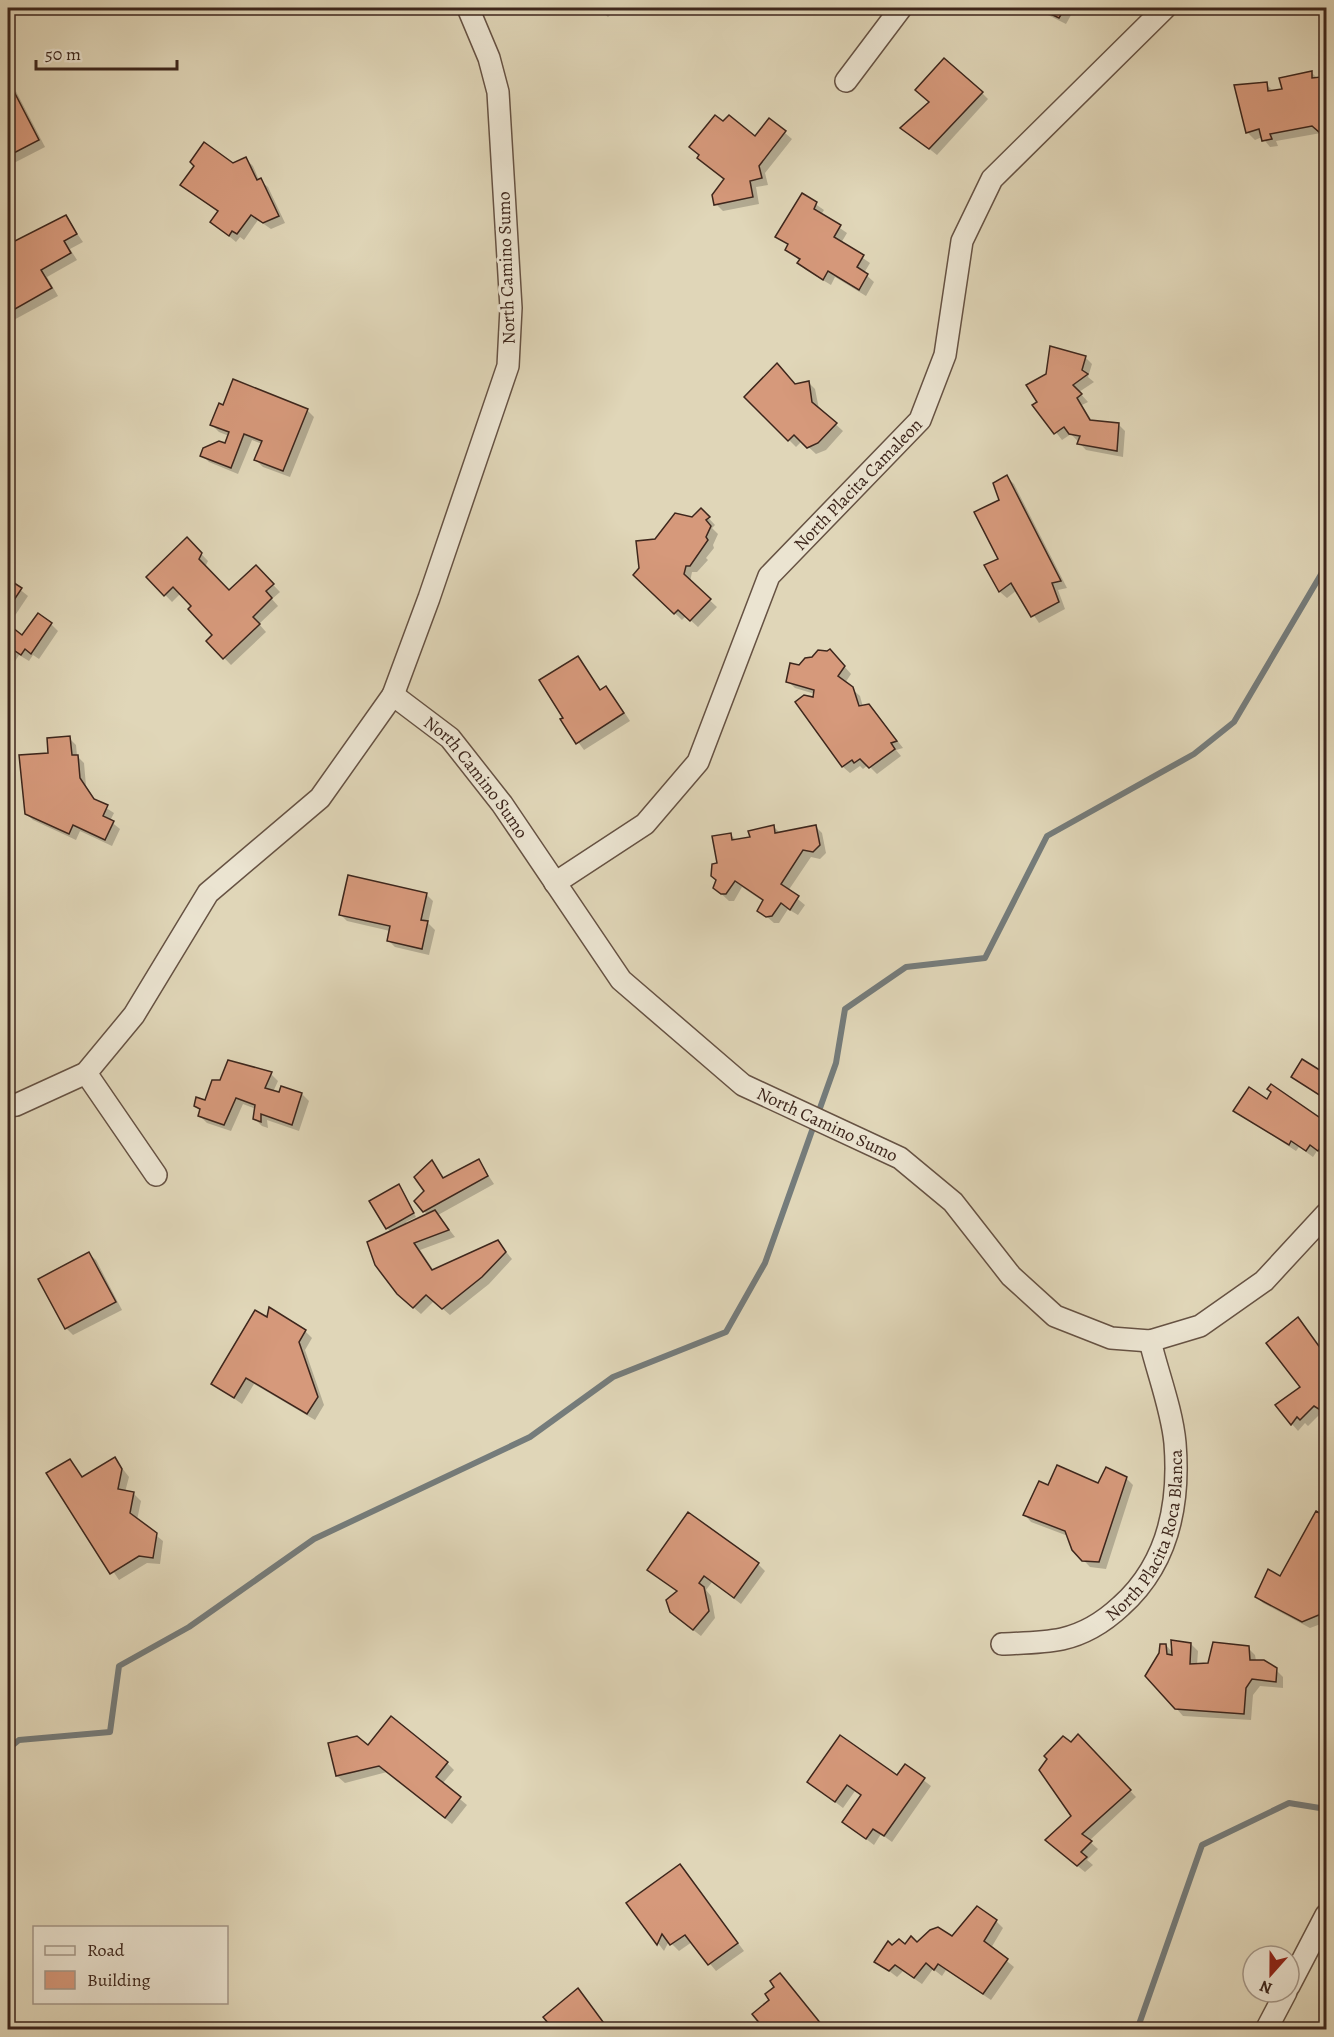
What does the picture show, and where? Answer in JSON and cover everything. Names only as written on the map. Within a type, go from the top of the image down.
[{"type":"street","name":"North Camino Sumo","points":[[8,1106],[16,1105],[86,1073],[134,1015],[208,893],[320,798],[393,695],[429,598],[508,366],[511,308],[498,92],[489,58],[468,8]]},
{"type":"street","points":[[846,81],[900,8]]},
{"type":"street","name":"North Placita Camaleon","points":[[555,883],[645,824],[698,762],[769,576],[920,420],[945,355],[963,241],[992,179],[1165,8]]},
{"type":"street","name":"North Camino Sumo","points":[[393,695],[450,738],[502,804],[621,980],[743,1085],[900,1158],[953,1202],[1011,1276],[1055,1316],[1111,1338],[1150,1341],[1200,1326],[1264,1281],[1326,1214]]},
{"type":"street","points":[[86,1073],[156,1175]]},
{"type":"street","name":"North Placita Roca Blanca","points":[[1002,1644],[1062,1639],[1085,1631],[1109,1617],[1139,1590],[1158,1560],[1168,1537],[1173,1512],[1175,1442],[1150,1341]]},
{"type":"street","points":[[1301,1963],[1326,1915]]},
{"type":"street","points":[[1266,2030],[1280,2004]]},
{"type":"building","points":[[1038,8],[1065,8],[1059,18]]},
{"type":"building","points":[[944,58],[983,92],[929,149],[900,128],[929,102],[915,90]]},
{"type":"building","points":[[1312,71],[1312,78],[1321,77],[1320,81],[1326,79],[1326,138],[1312,126],[1270,134],[1272,139],[1262,141],[1259,129],[1246,133],[1234,85],[1267,82],[1268,91],[1282,89],[1279,78]]},
{"type":"building","points":[[8,80],[39,140],[8,156]]},
{"type":"building","points":[[715,115],[723,121],[729,115],[755,136],[769,118],[786,131],[759,166],[762,178],[750,181],[753,197],[714,205],[712,195],[724,179],[697,158],[699,155],[689,147]]},
{"type":"building","points":[[204,142],[233,163],[246,157],[257,180],[261,178],[279,216],[263,223],[251,215],[237,234],[232,231],[229,236],[210,222],[218,211],[180,185],[194,166],[190,162]]},
{"type":"building","points":[[802,193],[817,202],[814,209],[841,225],[834,237],[864,255],[857,267],[868,274],[859,290],[828,271],[823,280],[797,263],[800,259],[785,250],[788,244],[775,237]]},
{"type":"building","points":[[66,215],[77,234],[64,241],[71,253],[41,270],[52,288],[8,313],[8,237],[11,243]]},
{"type":"building","points":[[1050,346],[1086,356],[1082,370],[1088,374],[1073,385],[1082,394],[1077,398],[1090,420],[1119,423],[1117,451],[1077,444],[1080,436],[1069,434],[1064,427],[1054,434],[1032,405],[1037,402],[1026,385],[1046,374]]},
{"type":"building","points":[[777,363],[795,384],[809,381],[812,402],[837,423],[818,443],[807,448],[794,435],[788,441],[744,397]]},
{"type":"building","points":[[233,379],[308,409],[283,471],[254,460],[262,441],[244,434],[231,468],[200,456],[203,448],[219,441],[225,443],[229,432],[210,425],[219,403],[223,405]]},
{"type":"building","points":[[1007,475],[1061,581],[1052,583],[1059,602],[1031,617],[1011,583],[999,592],[984,565],[998,559],[974,512],[999,500],[993,483]]},
{"type":"building","points":[[701,508],[710,517],[706,520],[711,526],[706,537],[708,540],[690,566],[686,566],[684,574],[711,599],[690,621],[678,610],[674,614],[633,575],[639,568],[636,541],[655,539],[675,513],[692,517]]},
{"type":"building","points":[[187,537],[202,553],[199,559],[229,590],[256,565],[274,584],[266,591],[272,598],[253,617],[260,624],[223,659],[206,641],[212,635],[188,609],[191,606],[173,587],[164,596],[146,577]]},
{"type":"building","points":[[8,579],[22,588],[8,609]]},
{"type":"building","points":[[38,613],[52,623],[31,654],[25,649],[21,655],[12,649],[8,655],[8,624],[22,635]]},
{"type":"building","points":[[830,649],[845,666],[838,676],[853,687],[859,706],[869,704],[897,741],[891,743],[895,749],[869,768],[860,759],[854,763],[852,760],[842,767],[795,702],[804,695],[813,697],[814,690],[786,682],[790,663],[799,665],[818,650]]},
{"type":"building","points":[[578,656],[600,690],[606,686],[624,713],[576,744],[539,680]]},
{"type":"building","points":[[70,736],[72,755],[78,755],[80,778],[94,799],[108,805],[103,816],[114,821],[105,840],[73,825],[69,834],[25,814],[19,755],[48,753],[47,738]]},
{"type":"building","points":[[774,825],[775,833],[816,825],[820,845],[813,852],[803,850],[781,884],[799,896],[790,910],[781,903],[772,916],[766,917],[757,911],[763,900],[735,881],[726,894],[721,894],[713,888],[716,880],[711,876],[712,864],[717,863],[712,836],[731,833],[732,840],[750,837],[748,831]]},
{"type":"building","points":[[348,875],[427,893],[421,920],[428,921],[422,949],[387,941],[390,926],[339,915]]},
{"type":"building","points":[[1302,1059],[1326,1074],[1324,1098],[1291,1077]]},
{"type":"building","points":[[228,1060],[272,1072],[265,1088],[279,1092],[281,1086],[302,1093],[292,1125],[261,1114],[261,1122],[253,1119],[255,1105],[236,1098],[224,1125],[198,1116],[200,1109],[194,1106],[196,1097],[205,1100],[212,1080],[220,1080]]},
{"type":"building","points":[[1271,1084],[1326,1122],[1326,1139],[1318,1151],[1310,1145],[1306,1151],[1291,1141],[1289,1145],[1233,1111],[1249,1087],[1267,1099],[1271,1092],[1267,1089]]},
{"type":"building","points":[[479,1159],[488,1176],[423,1212],[414,1201],[424,1191],[414,1177],[432,1160],[443,1178]]},
{"type":"building","points":[[399,1184],[414,1213],[386,1229],[369,1201]]},
{"type":"building","points":[[435,1210],[449,1230],[414,1243],[432,1270],[498,1240],[506,1252],[482,1277],[442,1309],[426,1295],[413,1308],[397,1294],[375,1265],[367,1242]]},
{"type":"building","points":[[89,1252],[116,1302],[65,1329],[38,1279]]},
{"type":"building","points":[[269,1307],[306,1330],[299,1342],[318,1397],[307,1414],[246,1378],[234,1398],[211,1384],[255,1310],[267,1317]]},
{"type":"building","points":[[1298,1317],[1326,1356],[1326,1411],[1325,1413],[1314,1406],[1300,1420],[1297,1417],[1291,1425],[1275,1405],[1300,1387],[1266,1343]]},
{"type":"building","points":[[115,1457],[122,1469],[118,1489],[134,1492],[130,1513],[157,1533],[153,1558],[139,1556],[110,1574],[46,1473],[70,1459],[82,1477]]},
{"type":"building","points":[[1057,1465],[1098,1483],[1106,1467],[1127,1477],[1099,1562],[1082,1561],[1072,1550],[1065,1531],[1023,1515],[1039,1481],[1048,1485]]},
{"type":"building","points":[[1316,1511],[1326,1517],[1326,1601],[1323,1602],[1326,1612],[1302,1622],[1255,1597],[1268,1569],[1280,1576]]},
{"type":"building","points":[[688,1512],[759,1563],[734,1598],[704,1576],[699,1583],[704,1587],[709,1611],[693,1630],[670,1612],[666,1600],[677,1591],[647,1570]]},
{"type":"building","points":[[1171,1640],[1191,1643],[1190,1664],[1208,1663],[1213,1642],[1249,1646],[1250,1660],[1264,1660],[1277,1668],[1276,1682],[1252,1679],[1246,1688],[1244,1714],[1175,1709],[1145,1676],[1159,1653],[1160,1644],[1166,1644],[1167,1654],[1172,1655]]},
{"type":"building","points":[[391,1716],[448,1762],[436,1777],[461,1797],[445,1818],[379,1766],[336,1776],[328,1743],[357,1736],[368,1745]]},
{"type":"building","points":[[1078,1734],[1131,1790],[1082,1834],[1092,1841],[1081,1852],[1087,1857],[1077,1866],[1045,1840],[1071,1816],[1039,1770],[1047,1759],[1044,1756],[1063,1736],[1071,1742]]},
{"type":"building","points":[[840,1735],[897,1775],[905,1764],[925,1778],[884,1836],[873,1829],[866,1839],[842,1822],[861,1795],[847,1785],[835,1802],[807,1782]]},
{"type":"building","points":[[680,1864],[738,1943],[708,1965],[685,1935],[670,1945],[662,1934],[657,1945],[626,1903]]},
{"type":"building","points":[[977,1906],[997,1920],[984,1941],[1008,1959],[983,1994],[938,1964],[934,1970],[926,1963],[914,1978],[895,1965],[889,1971],[874,1962],[888,1941],[892,1945],[899,1939],[905,1944],[911,1936],[917,1942],[930,1930],[938,1927],[952,1936]]},
{"type":"building","points":[[780,1973],[826,2030],[765,2030],[752,2014],[769,2000],[765,1994],[774,1987],[770,1981]]},
{"type":"building","points":[[578,1988],[609,2030],[554,2030],[543,2017]]},
{"type":"waterway","points":[[8,1749],[19,1740],[110,1732],[119,1666],[189,1627],[314,1539],[530,1437],[613,1377],[726,1332],[765,1263],[836,1063],[845,1009],[906,967],[985,958],[1047,836],[1194,754],[1234,722],[1326,566]]},
{"type":"waterway","points":[[1137,2030],[1202,1845],[1289,1803],[1326,1809]]}]
